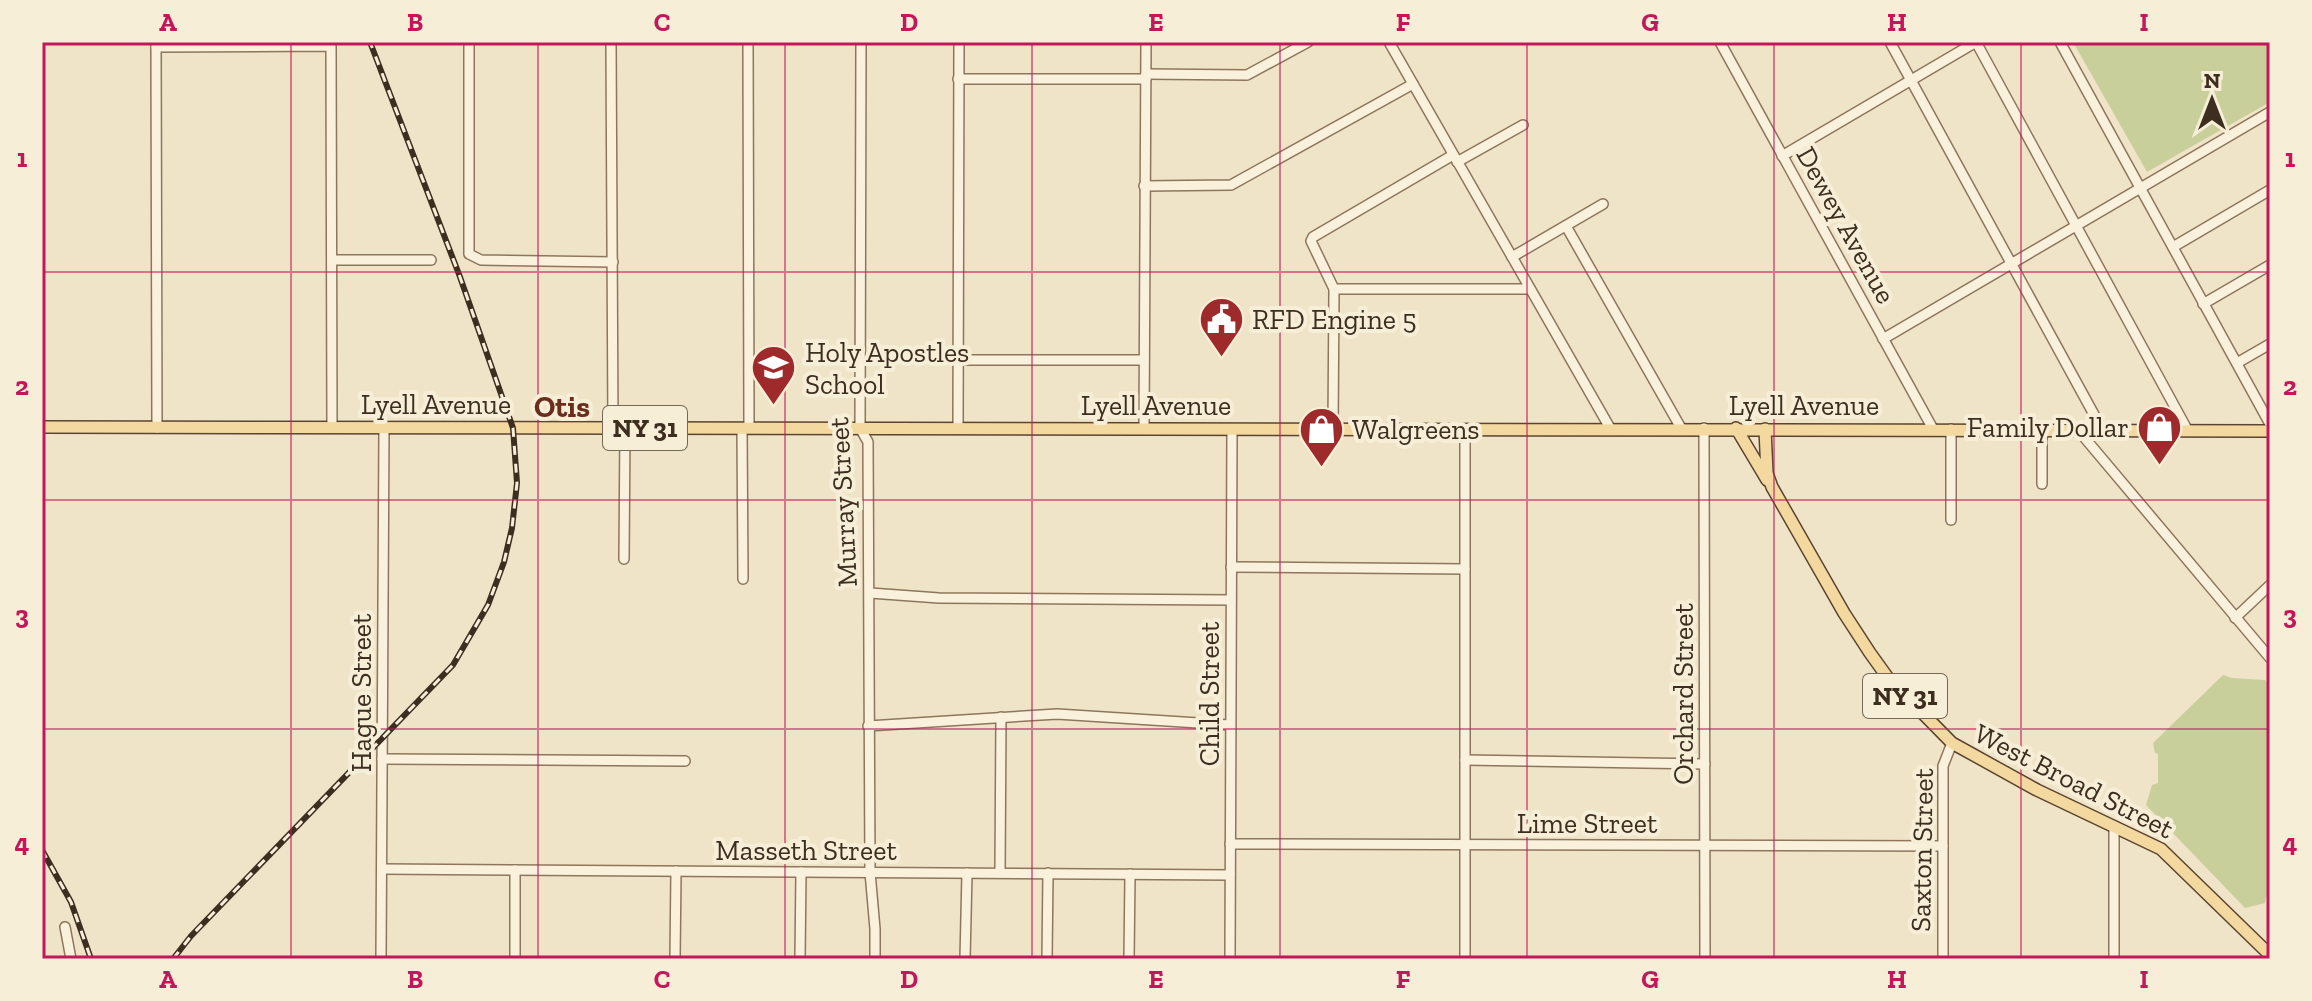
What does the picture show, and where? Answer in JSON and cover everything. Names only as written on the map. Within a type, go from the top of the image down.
[{"type":"main road","name":"Lyell Avenue","points":[[42,427],[2270,431]]},
{"type":"main road","name":"NY 31","points":[[1736,428],[1772,487]]},
{"type":"main road","name":"West Broad Street","points":[[1765,429],[1767,473],[1772,487],[1846,616],[1896,687],[1952,743],[2037,790],[2151,843],[2170,857],[2270,955]]},
{"type":"street","points":[[469,42],[469,254],[481,260],[613,262]]},
{"type":"street","points":[[611,42],[613,262],[624,559]]},
{"type":"street","points":[[743,579],[748,42]]},
{"type":"street","name":"Murray Street","points":[[861,42],[860,428],[868,442],[868,726],[875,959]]},
{"type":"street","points":[[958,429],[959,42]]},
{"type":"street","points":[[1144,429],[1146,42]]},
{"type":"street","points":[[958,79],[1247,75],[1308,42]]},
{"type":"street","points":[[1389,42],[1610,428]]},
{"type":"street","name":"Dewey Avenue","points":[[1720,42],[1933,429]]},
{"type":"street","points":[[1890,42],[2103,431]]},
{"type":"street","points":[[1782,156],[1976,42],[2188,431]]},
{"type":"street","points":[[2060,42],[2270,424]]},
{"type":"street","points":[[157,428],[156,44],[331,46],[332,428]]},
{"type":"street","points":[[1144,186],[1231,185],[1413,84]]},
{"type":"street","points":[[1883,339],[2270,112]]},
{"type":"street","points":[[1333,429],[1334,289],[1312,246],[1313,237],[1523,125]]},
{"type":"street","points":[[2173,247],[2270,190]]},
{"type":"street","points":[[1512,257],[1603,204]]},
{"type":"street","points":[[1566,226],[1681,428]]},
{"type":"street","points":[[332,260],[431,260]]},
{"type":"street","points":[[2203,304],[2270,265]]},
{"type":"street","points":[[1334,289],[1530,289]]},
{"type":"street","points":[[2237,363],[2270,344]]},
{"type":"street","points":[[958,360],[1144,360]]},
{"type":"street","name":"Hague Street","points":[[381,959],[384,428]]},
{"type":"street","name":"Orchard Street","points":[[1704,428],[1705,959]]},
{"type":"street","name":"Child Street","points":[[1230,959],[1232,429]]},
{"type":"street","points":[[1465,429],[1465,959]]},
{"type":"street","points":[[1951,429],[1951,520]]},
{"type":"street","points":[[2042,430],[2042,484]]},
{"type":"street","points":[[2078,430],[2268,656]]},
{"type":"street","points":[[1231,567],[1465,569]]},
{"type":"street","points":[[2235,618],[2270,585]]},
{"type":"street","points":[[870,593],[939,598],[1231,600]]},
{"type":"street","points":[[868,726],[1057,714],[1230,725]]},
{"type":"street","points":[[1000,873],[1001,717]]},
{"type":"street","name":"Saxton Street","points":[[1943,959],[1943,766],[1952,743]]},
{"type":"street","points":[[382,759],[685,761]]},
{"type":"street","points":[[1465,760],[1705,764]]},
{"type":"street","points":[[2114,826],[2114,959]]},
{"type":"street","name":"Lime Street","points":[[1230,844],[1943,846]]},
{"type":"street","name":"Masseth Street","points":[[382,869],[1230,875]]},
{"type":"street","points":[[515,870],[515,959]]},
{"type":"street","points":[[675,959],[676,871]]},
{"type":"street","points":[[800,959],[801,872]]},
{"type":"street","points":[[965,959],[967,873]]},
{"type":"street","points":[[1047,959],[1048,873]]},
{"type":"street","points":[[1129,959],[1130,874]]},
{"type":"street","points":[[65,927],[71,959]]},
{"type":"green space","points":[[2073,42],[2270,42],[2270,102],[2147,172]]},
{"type":"green space","points":[[2223,675],[2265,680],[2270,685],[2270,897],[2266,897],[2265,903],[2245,908],[2146,805],[2152,785],[2158,783],[2158,754],[2153,743]]},
{"type":"railway","points":[[173,959],[191,936],[453,665],[488,605],[504,562],[512,528],[517,483],[513,428],[460,277],[370,42]]},
{"type":"railway","points":[[42,850],[71,902],[91,959]]},
{"type":"place","name":"RFD Engine 5","points":[[1221,358]]},
{"type":"place","name":"Holy Apostles School","points":[[774,407]]},
{"type":"place","name":"Family Dollar","points":[[2160,466]]},
{"type":"place","name":"Walgreens","points":[[1321,468]]},
{"type":"district","name":"Otis","points":[[562,407]]}]
